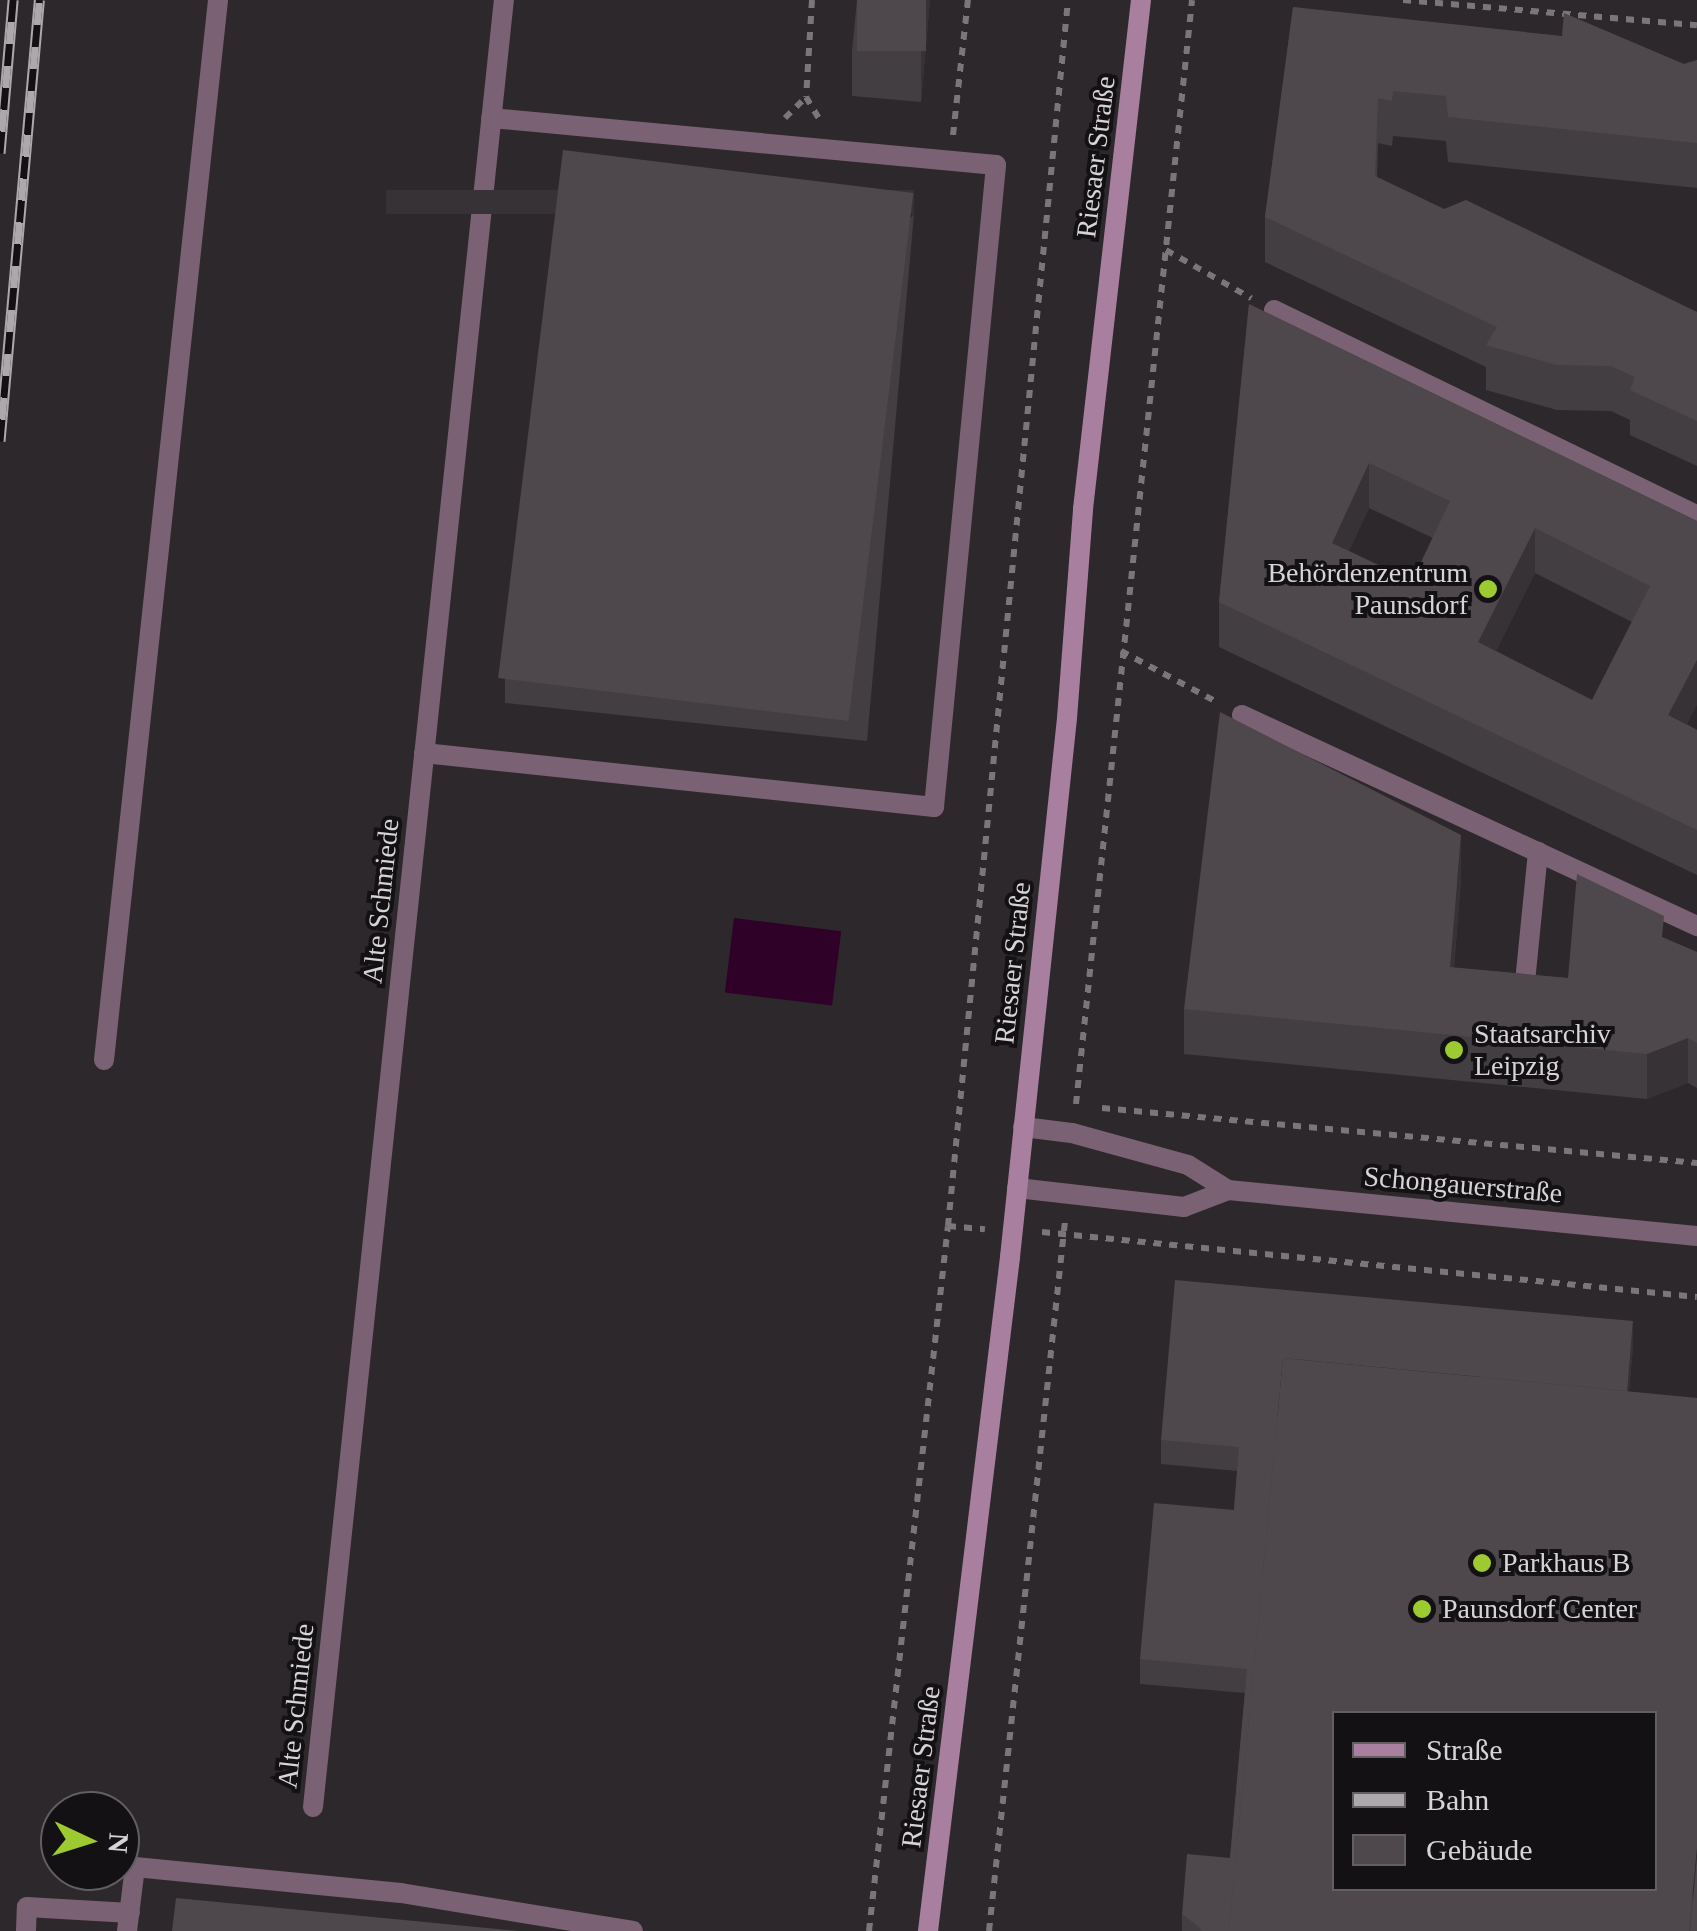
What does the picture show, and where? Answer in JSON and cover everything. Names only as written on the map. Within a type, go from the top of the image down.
[{"type":"main road","name":"Riesaer Straße","points":[[928,1931],[1024,1128],[1067,718],[1083,509],[1141,0]]},
{"type":"street","points":[[104,1060],[218,0]]},
{"type":"street","name":"Alte Schmiede","points":[[313,1807],[504,0]]},
{"type":"street","points":[[424,753],[934,806],[996,165],[492,118]]},
{"type":"street","points":[[1274,310],[1697,514]]},
{"type":"street","points":[[1242,716],[1697,926]]},
{"type":"street","points":[[1525,982],[1538,852]]},
{"type":"street","name":"Schongauerstraße","points":[[1024,1128],[1072,1133],[1188,1165],[1228,1190]]},
{"type":"street","name":"Schongauerstraße","points":[[1016,1188],[1184,1207],[1228,1190],[1696,1234]]},
{"type":"street","points":[[26,1931],[28,1907],[129,1922],[135,1867],[400,1893],[633,1931]]},
{"type":"path","points":[[812,0],[806,97],[839,151]]},
{"type":"path","points":[[950,161],[968,0]]},
{"type":"path","points":[[870,1931],[948,1226],[1068,0]]},
{"type":"path","points":[[1192,0],[1120,651],[1076,1106],[1697,1163]]},
{"type":"path","points":[[1403,0],[1697,25]]},
{"type":"path","points":[[1166,250],[1274,310]]},
{"type":"path","points":[[1120,651],[1242,716]]},
{"type":"path","points":[[989,1931],[1064,1234],[1697,1297]]},
{"type":"shaded area","points":[[734,918],[841,931],[832,1006],[725,992]]},
{"type":"building","points":[[857,0],[926,0],[926,51],[857,51]]},
{"type":"building","points":[[1293,7],[1562,36],[1564,13],[1684,64],[1697,60],[1697,143],[1448,117],[1446,96],[1393,91],[1392,101],[1378,98],[1375,176],[1444,209],[1466,200],[1697,312],[1697,421],[1630,390],[1635,377],[1611,366],[1557,365],[1486,345],[1497,327],[1265,217]]},
{"type":"building","points":[[563,150],[913,193],[849,721],[498,678]]},
{"type":"building","points":[[1249,304],[1697,521],[1697,660],[1668,715],[1697,730],[1697,830],[1219,602]],"holes":[[[1369,463],[1450,501],[1412,581],[1332,543]],[[1535,528],[1650,586],[1592,700],[1478,642]]]},
{"type":"building","points":[[1220,712],[1461,835],[1450,967],[1568,978],[1577,874],[1664,916],[1662,937],[1697,952],[1697,1043],[1688,1038],[1647,1054],[1184,1009]]},
{"type":"building","points":[[1175,1280],[1633,1321],[1627,1391],[1283,1358],[1229,1931],[1202,1931],[1182,1914],[1187,1854],[1230,1858],[1247,1669],[1140,1659],[1154,1503],[1234,1510],[1239,1447],[1161,1440]]},
{"type":"building","name":"Paunsdorf Center","points":[[1283,1358],[1697,1398],[1697,1848],[1689,1931],[1229,1931]]},
{"type":"building","points":[[1697,1856],[1697,1931],[1690,1931]]},
{"type":"building","points":[[176,1898],[519,1931],[172,1931]]},
{"type":"railway","points":[[0,153],[13,0]]},
{"type":"railway","points":[[0,441],[39,0]]},
{"type":"place","name":"Behördenzentrum Paunsdorf","points":[[1488,589]]},
{"type":"place","name":"Staatsarchiv Leipzig","points":[[1454,1050]]},
{"type":"place","name":"Parkhaus B","points":[[1482,1563]]},
{"type":"place","name":"Paunsdorf Center","points":[[1422,1609]]}]
